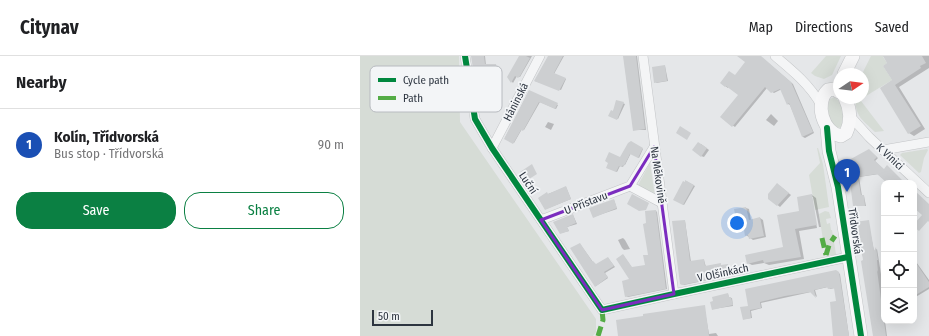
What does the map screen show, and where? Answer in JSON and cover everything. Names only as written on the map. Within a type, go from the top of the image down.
[{"type":"main road","points":[[847,68],[853,56]]},
{"type":"main road","points":[[855,68],[859,56]]},
{"type":"main road","points":[[821,105],[823,97],[833,90]]},
{"type":"main road","points":[[848,104],[850,116]]},
{"type":"main road","name":"Třídvorská","points":[[821,105],[823,119],[827,128],[829,151],[838,187],[861,336]]},
{"type":"main road","name":"Třídvorská","points":[[838,187],[838,150],[844,135],[850,126],[850,116]]},
{"type":"main road","points":[[827,128],[834,134],[844,135]]},
{"type":"street","name":"Luční","points":[[465,56],[467,66]]},
{"type":"street","name":"Háninská","points":[[492,148],[540,56]]},
{"type":"street","name":"Na Měkovině","points":[[643,56],[674,294]]},
{"type":"street","points":[[775,56],[803,80],[817,97],[821,105]]},
{"type":"street","points":[[803,80],[833,88]]},
{"type":"street","name":"Luční","points":[[474,112],[475,119],[492,148],[602,310]]},
{"type":"street","name":"K Vinici","points":[[850,116],[869,137],[929,193]]},
{"type":"street","name":"K Vinici","points":[[844,135],[856,134],[869,137]]},
{"type":"street","points":[[883,150],[929,142]]},
{"type":"street","points":[[654,147],[630,186],[662,203]]},
{"type":"street","name":"U Přístavu","points":[[541,220],[630,186]]},
{"type":"street","name":"V Olšinkách","points":[[602,310],[848,257]]},
{"type":"highlighted area","points":[[654,147],[674,294],[602,310],[541,220],[630,186]]},
{"type":"shaded area","points":[[360,56],[459,56],[459,66],[370,66],[370,112],[460,112],[460,122],[596,319],[596,332],[593,336],[360,336]]},
{"type":"shaded area","points":[[826,56],[841,56],[835,68],[833,68],[832,75],[824,79],[811,73]]},
{"type":"shaded area","points":[[871,56],[885,56],[883,57],[887,63],[883,66],[892,80],[869,94],[869,68],[865,68]]},
{"type":"shaded area","points":[[833,98],[833,104],[840,104],[841,106],[843,118],[842,126],[839,128],[830,120],[828,107],[830,99]]},
{"type":"shaded area","points":[[863,104],[884,131],[875,132],[863,121],[858,114],[856,105]]},
{"type":"shaded area","points":[[817,148],[823,164],[829,207],[815,210],[809,175],[820,163]]},
{"type":"shaded area","points":[[928,150],[924,158],[921,172],[919,173],[900,155],[902,153]]},
{"type":"shaded area","points":[[650,163],[655,196],[637,187]]},
{"type":"shaded area","points":[[825,211],[829,212],[831,218],[826,219],[827,224],[830,223],[832,230],[835,255],[828,255],[823,240],[819,214]]},
{"type":"building","points":[[471,56],[484,56],[485,64],[496,64],[496,66],[473,66]]},
{"type":"building","points":[[519,56],[526,56],[530,58],[520,76],[518,78],[515,76],[511,83],[507,77]]},
{"type":"building","points":[[548,56],[563,56],[554,73],[566,78],[559,91],[534,81]]},
{"type":"building","points":[[623,56],[636,56],[645,129],[633,131]]},
{"type":"building","points":[[737,56],[761,56],[791,82],[813,132],[802,137],[789,103],[787,105],[780,89],[771,93],[765,87],[732,127],[720,117],[738,95],[720,83],[729,71],[735,75],[745,62]]},
{"type":"building","points":[[883,56],[922,56],[926,63],[895,85],[921,126],[908,134],[880,88],[892,80],[883,66],[887,63]]},
{"type":"building","points":[[665,65],[667,81],[654,83],[652,67]]},
{"type":"building","points":[[529,90],[558,103],[555,109],[539,102],[523,131],[521,130],[513,144],[504,139]]},
{"type":"building","points":[[616,100],[624,102],[617,120],[608,116],[611,110],[613,111]]},
{"type":"building","points":[[680,126],[691,133],[687,140],[676,133]]},
{"type":"building","points":[[631,141],[643,148],[638,158],[630,154],[624,166],[619,166],[616,172],[606,168],[608,163],[605,161],[609,152],[620,157],[628,143]]},
{"type":"building","points":[[698,142],[707,148],[701,157],[692,150]]},
{"type":"building","points":[[869,149],[877,157],[874,160],[884,169],[887,165],[902,180],[884,180],[877,174],[858,177],[861,195],[864,195],[865,206],[853,206],[849,174],[856,173],[849,160]]},
{"type":"building","points":[[532,164],[537,174],[526,181],[520,172]]},
{"type":"building","points":[[685,180],[694,185],[683,205],[673,200],[683,181],[685,182]]},
{"type":"building","points":[[777,183],[789,193],[777,206],[768,199],[768,194]]},
{"type":"building","points":[[566,186],[571,199],[545,210],[538,198],[547,192],[548,194]]},
{"type":"building","points":[[917,193],[929,204],[929,222],[928,221],[919,231],[917,229],[917,221],[922,215],[917,211]]},
{"type":"building","points":[[632,194],[649,203],[646,210],[639,211],[627,204]]},
{"type":"building","points":[[812,194],[817,225],[795,229],[801,257],[764,263],[763,260],[747,264],[745,255],[783,247],[777,215],[799,211],[797,197]]},
{"type":"building","points":[[614,199],[617,208],[593,218],[589,208]]},
{"type":"building","points":[[746,207],[749,220],[760,217],[764,236],[749,239],[748,235],[745,236],[742,217],[736,219],[734,209]]},
{"type":"building","points":[[656,210],[666,289],[625,297],[622,281],[629,279],[616,259],[623,254],[632,267],[645,265],[643,255],[648,255],[643,224],[646,223],[645,211]]},
{"type":"building","points":[[573,214],[576,223],[567,227],[569,231],[560,234],[553,222]]},
{"type":"building","points":[[685,220],[690,261],[704,259],[705,266],[721,263],[721,265],[728,264],[730,275],[682,285],[680,284],[672,221]]},
{"type":"building","points":[[869,220],[874,251],[876,247],[878,260],[878,272],[877,270],[881,299],[881,324],[884,324],[886,336],[873,336],[861,261],[863,260],[861,245],[859,245],[855,222]]},
{"type":"building","points":[[580,243],[592,261],[596,264],[608,257],[614,266],[604,272],[608,277],[595,287],[570,248]]},
{"type":"building","points":[[917,264],[929,282],[929,287],[917,294]]},
{"type":"building","points":[[836,270],[839,272],[849,336],[833,336],[830,302],[836,301],[834,288],[828,289],[827,287],[814,290],[816,298],[810,292],[760,302],[761,308],[750,310],[751,318],[743,320],[740,307],[748,306],[745,289]]},
{"type":"building","points":[[728,293],[729,297],[731,297],[733,305],[712,310],[710,302],[713,301],[712,297]]},
{"type":"building","points":[[705,305],[709,336],[618,336],[616,320],[643,316],[643,314]]},
{"type":"marked path","points":[[826,255],[829,245],[835,236]]},
{"type":"marked path","points":[[822,238],[826,255]]},
{"type":"marked path","points":[[598,336],[603,320],[602,310]]},
{"type":"cycle path","points":[[465,56],[467,66]]},
{"type":"cycle path","points":[[474,112],[475,119],[492,148],[602,310],[848,257]]},
{"type":"cycle path","points":[[827,128],[829,151],[838,187],[861,336]]},
{"type":"place","name":"Kolín, Třídvorská","points":[[847,192]]}]
